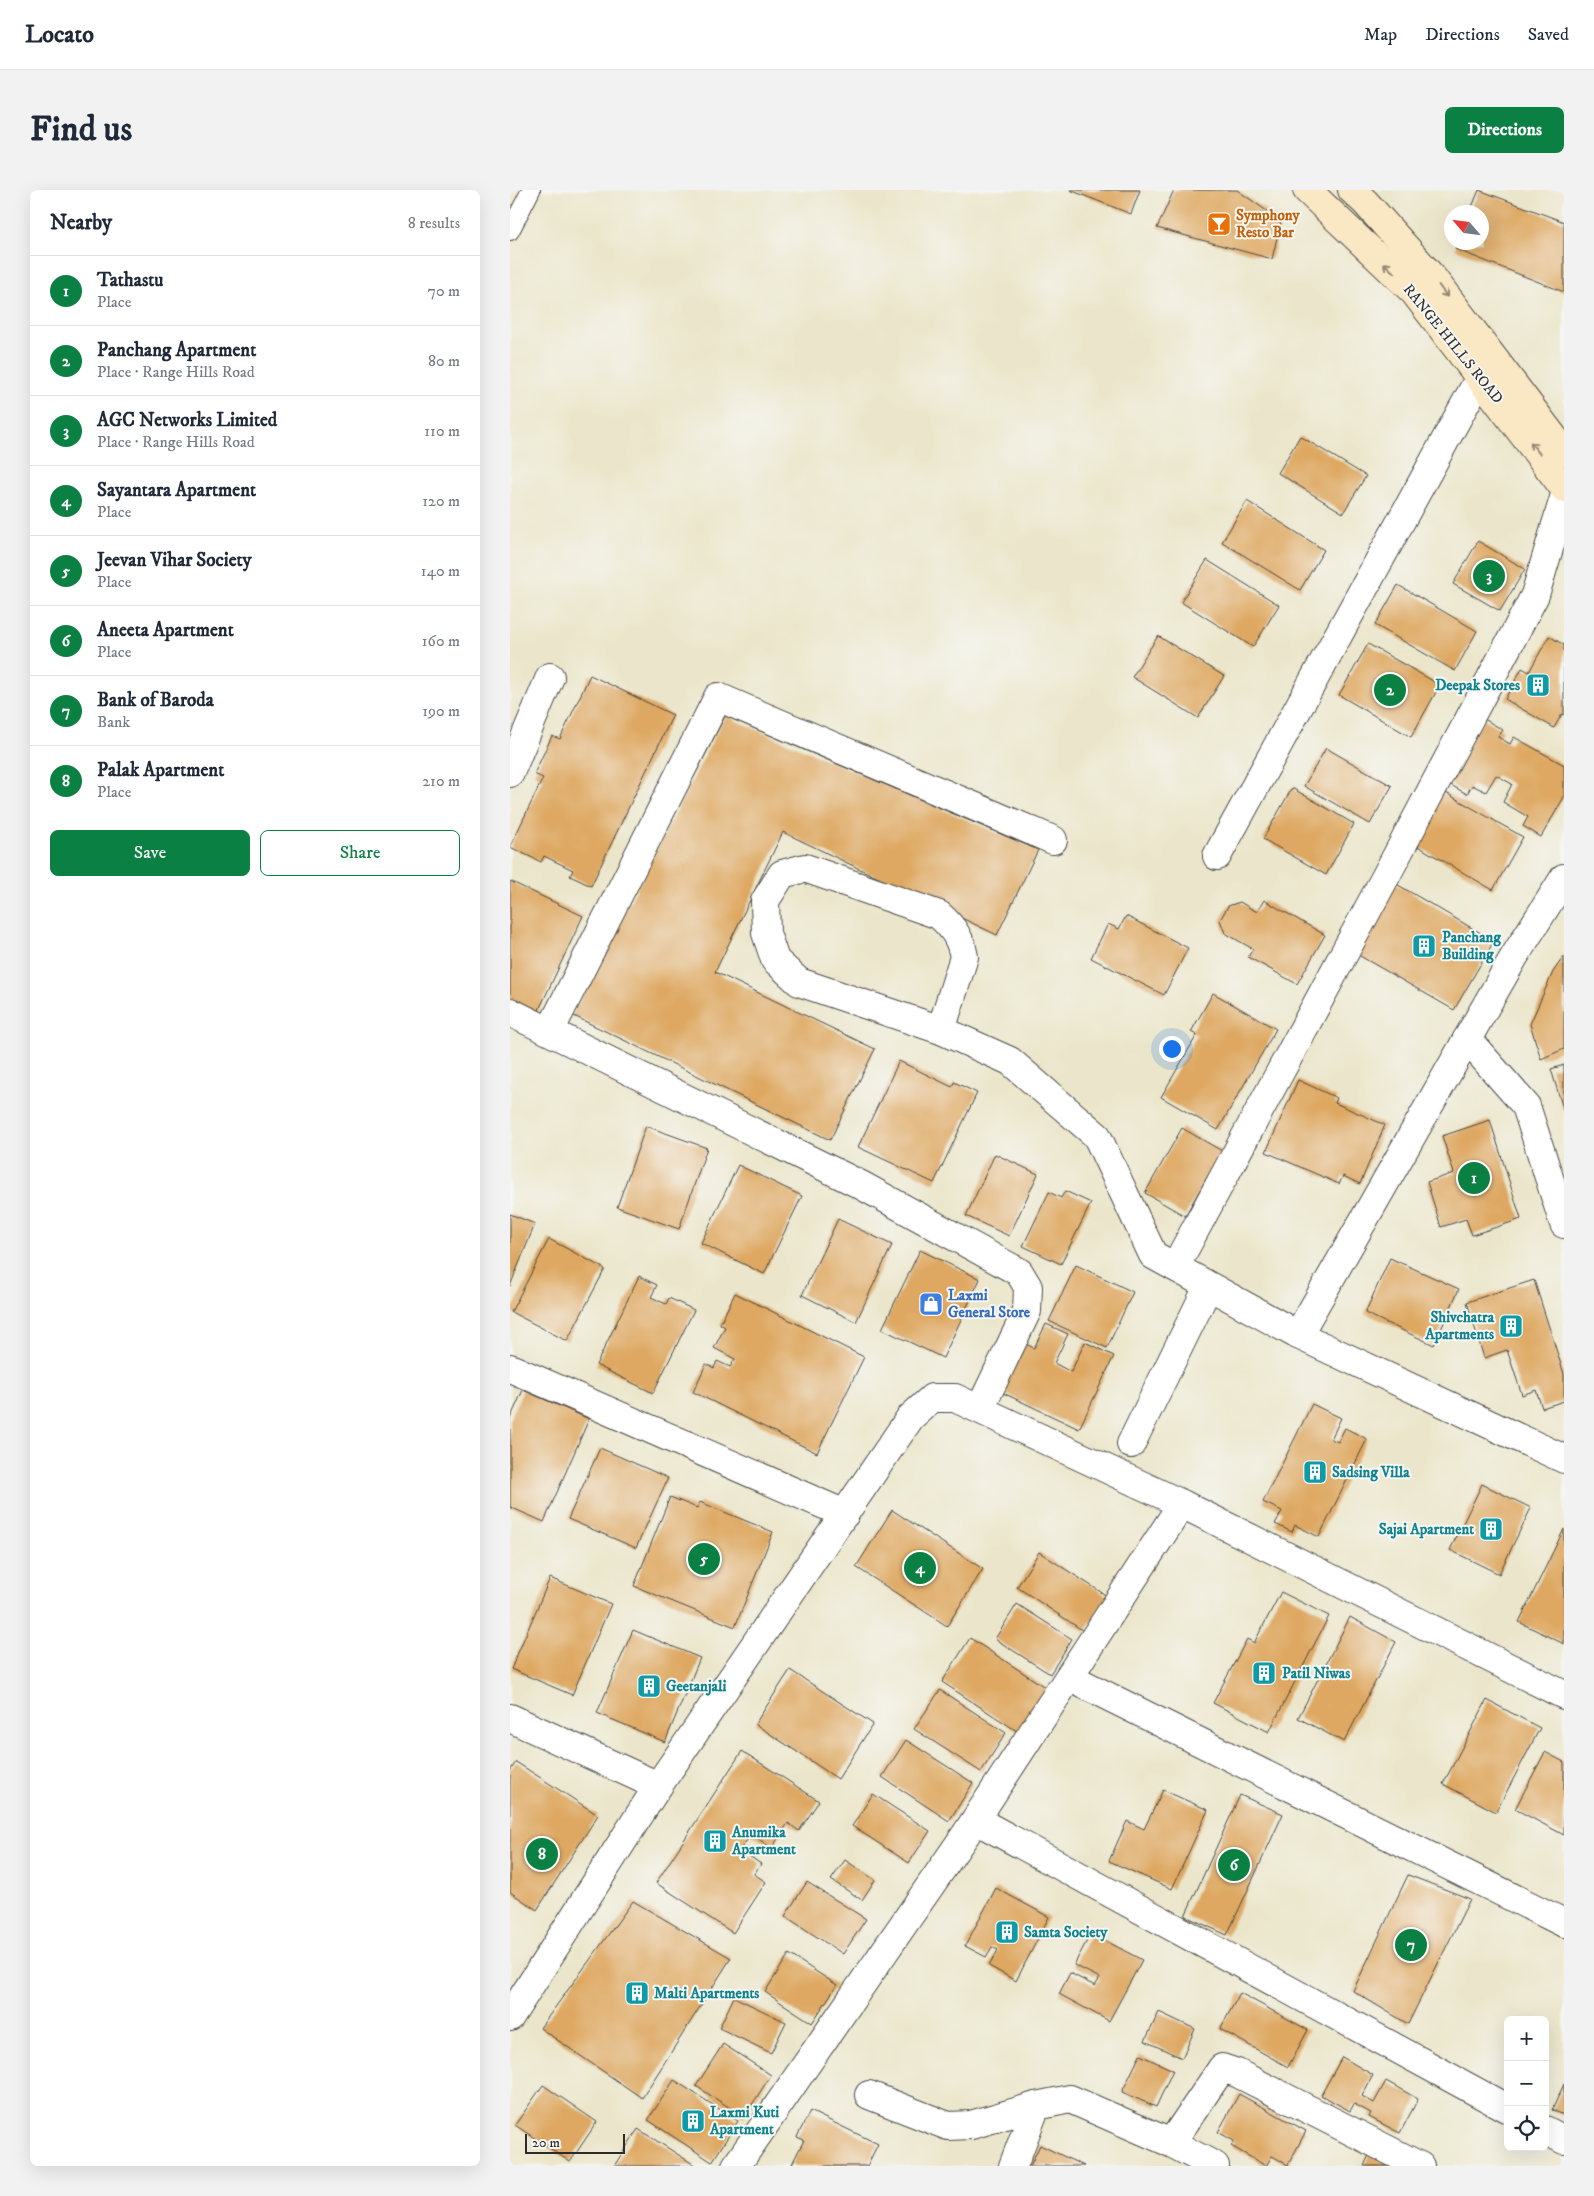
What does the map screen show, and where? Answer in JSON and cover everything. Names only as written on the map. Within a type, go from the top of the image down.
[{"type":"main road","name":"RANGE HILLS ROAD","points":[[1308,190],[1414,292],[1564,488]]},
{"type":"main road","points":[[1352,190],[1432,277],[1564,451]]},
{"type":"street","points":[[1217,856],[1480,378]]},
{"type":"street","points":[[1175,1267],[1535,595],[1564,498]]},
{"type":"street","points":[[510,773],[550,677]]},
{"type":"street","points":[[550,1031],[718,697],[1053,840]]},
{"type":"street","points":[[940,1030],[964,957],[962,946],[950,925],[939,915],[805,868],[782,874],[765,901],[766,934],[775,960],[799,982],[940,1030],[1010,1061],[1097,1136],[1154,1255],[1298,1335],[1564,1460]]},
{"type":"street","points":[[1298,1335],[1514,957],[1564,878]]},
{"type":"street","points":[[510,1012],[861,1185],[1019,1272],[1028,1287],[1027,1311],[980,1410]]},
{"type":"street","points":[[1467,1039],[1526,1106],[1564,1224]]},
{"type":"street","points":[[1131,1444],[1208,1286]]},
{"type":"street","points":[[510,1368],[845,1514]]},
{"type":"street","points":[[510,2017],[658,1786],[910,1418],[932,1398],[956,1398],[1182,1504],[1564,1695]]},
{"type":"street","points":[[736,2166],[976,1820],[1182,1504]]},
{"type":"street","points":[[1069,1677],[1564,1923]]},
{"type":"street","points":[[510,1718],[658,1786]]},
{"type":"street","points":[[976,1820],[1504,2107]]},
{"type":"street","points":[[1171,2143],[1222,2068],[1237,2072],[1420,2166]]},
{"type":"street","points":[[869,2095],[948,2126],[971,2125],[1036,2106],[1070,2099],[1171,2143],[1215,2166]]},
{"type":"street","points":[[1013,2166],[1036,2106]]},
{"type":"street","points":[[1549,2132],[1564,2140]]},
{"type":"lane","points":[[513,219],[531,190]]},
{"type":"building","points":[[1070,190],[1140,190],[1131,214]]},
{"type":"building","name":"Symphony Resto Bar","points":[[1174,190],[1237,190],[1281,221],[1272,259],[1157,228]]},
{"type":"building","points":[[1479,190],[1564,222],[1564,292],[1458,250],[1489,250],[1489,205],[1473,205]]},
{"type":"building","points":[[1300,436],[1366,476],[1343,513],[1278,473]]},
{"type":"building","points":[[1247,501],[1324,550],[1300,590],[1222,542]]},
{"type":"building","points":[[1478,541],[1525,569],[1500,611],[1453,584]]},
{"type":"building","points":[[1207,560],[1279,605],[1253,647],[1181,602]]},
{"type":"building","points":[[1398,585],[1477,631],[1455,671],[1375,625]]},
{"type":"building","points":[[1158,636],[1224,676],[1198,718],[1132,677]]},
{"type":"building","name":"Deepak Stores","points":[[1549,636],[1564,645],[1564,715],[1562,714],[1554,728],[1505,699],[1522,668],[1529,672]]},
{"type":"building","points":[[1368,644],[1440,685],[1411,737],[1339,695]]},
{"type":"building","points":[[590,675],[673,715],[591,886],[570,876],[573,870],[544,856],[541,862],[510,847],[543,778],[534,774],[552,736],[560,739]]},
{"type":"building","points":[[725,716],[1038,850],[997,935],[783,832],[715,972],[875,1049],[830,1140],[572,1015]]},
{"type":"building","points":[[1484,719],[1503,730],[1498,737],[1510,744],[1514,737],[1564,765],[1564,797],[1541,837],[1523,826],[1528,817],[1503,802],[1512,784],[1496,775],[1486,792],[1472,785],[1467,794],[1447,783]]},
{"type":"building","points":[[1326,748],[1392,786],[1370,824],[1304,786]]},
{"type":"building","points":[[1292,788],[1354,824],[1326,875],[1263,839]]},
{"type":"building","points":[[1439,789],[1523,837],[1493,890],[1409,841]]},
{"type":"building","points":[[510,881],[583,916],[537,1014],[510,1001]]},
{"type":"building","name":"Panchang Building","points":[[1393,882],[1494,941],[1454,1010],[1353,952]]},
{"type":"building","points":[[1264,900],[1325,935],[1297,984],[1248,957],[1253,949],[1225,933],[1220,920],[1228,906],[1240,902],[1257,912]]},
{"type":"building","points":[[1126,916],[1188,948],[1164,995],[1091,958],[1108,924],[1119,929]]},
{"type":"building","points":[[1564,956],[1564,1049],[1541,1059],[1530,1024],[1553,972]]},
{"type":"building","points":[[1213,993],[1276,1029],[1218,1130],[1161,1097],[1197,1035],[1191,1032]]},
{"type":"building","points":[[899,1061],[952,1087],[954,1082],[977,1093],[934,1183],[858,1147]]},
{"type":"building","points":[[1564,1065],[1564,1112],[1551,1069]]},
{"type":"building","points":[[1298,1080],[1337,1098],[1335,1103],[1385,1125],[1360,1184],[1343,1176],[1339,1184],[1266,1152]]},
{"type":"building","points":[[1490,1120],[1521,1219],[1472,1235],[1466,1219],[1441,1227],[1427,1182],[1454,1173],[1442,1136]]},
{"type":"building","points":[[646,1126],[707,1148],[679,1229],[617,1207]]},
{"type":"building","points":[[1182,1128],[1222,1151],[1185,1216],[1145,1193]]},
{"type":"building","points":[[995,1154],[1038,1174],[1009,1236],[966,1216]]},
{"type":"building","points":[[738,1165],[802,1196],[764,1274],[701,1243]]},
{"type":"building","points":[[1065,1191],[1091,1203],[1061,1264],[1023,1246],[1049,1192],[1061,1198]]},
{"type":"building","points":[[510,1214],[535,1224],[510,1286]]},
{"type":"building","points":[[838,1219],[892,1245],[856,1322],[802,1295]]},
{"type":"building","points":[[549,1239],[605,1269],[567,1341],[511,1312]]},
{"type":"building","name":"Laxmi General Store","points":[[920,1250],[980,1279],[943,1358],[882,1329]]},
{"type":"building","points":[[1390,1258],[1459,1289],[1434,1345],[1365,1313]]},
{"type":"building","points":[[1076,1265],[1133,1292],[1107,1348],[1049,1321]]},
{"type":"building","points":[[639,1276],[657,1285],[651,1297],[666,1304],[669,1298],[694,1310],[653,1393],[596,1365]]},
{"type":"building","name":"Shivchatra Apartments","points":[[1534,1280],[1564,1374],[1564,1401],[1542,1408],[1536,1390],[1522,1395],[1507,1350],[1484,1358],[1467,1302]]},
{"type":"building","points":[[735,1293],[864,1357],[817,1453],[693,1392],[706,1364],[714,1368],[717,1361],[730,1367],[735,1359],[714,1348],[725,1327],[720,1324]]},
{"type":"building","points":[[1046,1324],[1068,1334],[1054,1363],[1071,1372],[1085,1342],[1114,1356],[1079,1429],[1001,1392],[1024,1343],[1034,1348]]},
{"type":"building","points":[[523,1390],[589,1419],[544,1522],[510,1507],[510,1419]]},
{"type":"building","name":"Sadsing Villa","points":[[1312,1404],[1341,1418],[1331,1439],[1338,1442],[1345,1428],[1367,1439],[1319,1537],[1295,1525],[1292,1532],[1275,1524],[1282,1511],[1263,1502]]},
{"type":"building","points":[[600,1448],[668,1478],[636,1548],[568,1519]]},
{"type":"building","name":"Sajai Apartment","points":[[1482,1484],[1531,1508],[1499,1574],[1450,1550]]},
{"type":"building","points":[[670,1497],[697,1508],[700,1502],[773,1532],[735,1627],[634,1586]]},
{"type":"building","points":[[892,1510],[983,1569],[947,1626],[856,1567]]},
{"type":"building","points":[[1564,1529],[1564,1644],[1519,1622]]},
{"type":"building","points":[[1039,1552],[1107,1596],[1085,1632],[1017,1587]]},
{"type":"building","points":[[550,1578],[611,1604],[572,1695],[511,1669]]},
{"type":"building","name":"Patil Niwas","points":[[1281,1592],[1329,1616],[1269,1732],[1213,1703],[1247,1639],[1254,1643]]},
{"type":"building","points":[[1017,1604],[1072,1639],[1050,1674],[995,1639]]},
{"type":"building","points":[[1350,1617],[1396,1642],[1344,1742],[1298,1718]]},
{"type":"building","name":"Geetanjali","points":[[633,1630],[700,1658],[665,1742],[597,1713]]},
{"type":"building","points":[[970,1638],[1051,1691],[1023,1735],[942,1682]]},
{"type":"building","points":[[790,1670],[873,1724],[838,1779],[755,1724]]},
{"type":"building","points":[[940,1690],[1006,1733],[981,1772],[914,1729]]},
{"type":"building","points":[[1487,1700],[1540,1728],[1496,1812],[1443,1784]]},
{"type":"building","points":[[906,1740],[973,1783],[949,1821],[882,1777]]},
{"type":"building","name":"Anumika Apartment","points":[[742,1751],[819,1801],[799,1831],[788,1823],[772,1848],[751,1834],[740,1850],[761,1864],[754,1874],[766,1882],[733,1933],[656,1883]]},
{"type":"building","points":[[1545,1752],[1564,1762],[1564,1835],[1515,1809]]},
{"type":"building","points":[[516,1762],[598,1815],[537,1910],[510,1892],[510,1771]]},
{"type":"building","points":[[1163,1790],[1208,1810],[1172,1889],[1109,1861],[1127,1821],[1144,1829]]},
{"type":"building","points":[[873,1794],[930,1831],[909,1863],[852,1826]]},
{"type":"building","points":[[1240,1795],[1283,1814],[1227,1935],[1185,1916]]},
{"type":"building","points":[[845,1860],[875,1880],[862,1900],[831,1880]]},
{"type":"building","points":[[1408,1875],[1470,1899],[1408,2024],[1353,1991]]},
{"type":"building","points":[[807,1882],[866,1919],[843,1954],[785,1916]]},
{"type":"building","name":"Samta Society","points":[[996,1888],[1049,1917],[1016,1981],[989,1966],[998,1950],[992,1947],[986,1957],[965,1946]]},
{"type":"building","name":"Malti Apartments","points":[[633,1901],[731,1958],[642,2098],[540,2028]]},
{"type":"building","points":[[1091,1933],[1142,1960],[1109,2021],[1059,1994],[1070,1973],[1095,1986],[1100,1978],[1074,1965]]},
{"type":"building","points":[[789,1954],[837,1985],[812,2023],[765,1992]]},
{"type":"building","points":[[1240,1993],[1308,2030],[1288,2067],[1220,2029]]},
{"type":"building","points":[[734,1997],[786,2022],[771,2053],[719,2028]]},
{"type":"building","points":[[1159,2012],[1195,2029],[1182,2058],[1145,2041]]},
{"type":"building","points":[[723,2044],[771,2075],[744,2117],[696,2086]]},
{"type":"building","points":[[1140,2055],[1173,2070],[1156,2107],[1122,2092]]},
{"type":"building","points":[[1342,2057],[1373,2075],[1362,2096],[1374,2103],[1386,2081],[1418,2099],[1400,2133],[1369,2117],[1371,2113],[1354,2104],[1350,2111],[1321,2095]]},
{"type":"building","name":"Laxmi Kuti Apartment","points":[[674,2080],[738,2121],[712,2162],[648,2120]]},
{"type":"building","points":[[1564,2084],[1564,2115],[1552,2110]]},
{"type":"building","points":[[543,2085],[597,2122],[570,2162],[515,2125]]},
{"type":"building","points":[[1239,2094],[1306,2131],[1288,2165],[1272,2156],[1266,2166],[1231,2146],[1234,2141],[1218,2132]]},
{"type":"building","points":[[810,2111],[878,2144],[867,2166],[791,2166],[804,2140],[797,2137]]},
{"type":"building","points":[[638,2129],[696,2166],[614,2166]]},
{"type":"building","points":[[1040,2145],[1084,2166],[1030,2166]]},
{"type":"building","points":[[1369,2155],[1393,2166],[1364,2166]]},
{"type":"place","name":"Symphony Resto Bar","points":[[1219,224]]},
{"type":"place","name":"AGC Networks Limited","points":[[1489,576]]},
{"type":"place","name":"Deepak Stores","points":[[1538,685]]},
{"type":"place","name":"Panchang Apartment","points":[[1390,690]]},
{"type":"place","name":"Panchang Building","points":[[1424,946]]},
{"type":"place","name":"Tathastu","points":[[1474,1178]]},
{"type":"place","name":"Laxmi General Store","points":[[931,1304]]},
{"type":"place","name":"Shivchatra Apartments","points":[[1511,1326]]},
{"type":"place","name":"Sadsing Villa","points":[[1315,1472]]},
{"type":"place","name":"Sajai Apartment","points":[[1491,1529]]},
{"type":"place","name":"Jeevan Vihar Society","points":[[704,1559]]},
{"type":"place","name":"Sayantara Apartment","points":[[920,1568]]},
{"type":"place","name":"Patil Niwas","points":[[1264,1673]]},
{"type":"place","name":"Geetanjali","points":[[649,1686]]},
{"type":"place","name":"Anumika Apartment","points":[[715,1841]]},
{"type":"place","name":"Palak Apartment","points":[[542,1854]]},
{"type":"place","name":"Aneeta Apartment","points":[[1234,1865]]},
{"type":"place","name":"Samta Society","points":[[1007,1932]]},
{"type":"place","name":"Bank of Baroda","points":[[1411,1945]]},
{"type":"place","name":"Malti Apartments","points":[[637,1993]]},
{"type":"place","name":"Laxmi Kuti Apartment","points":[[693,2121]]}]
